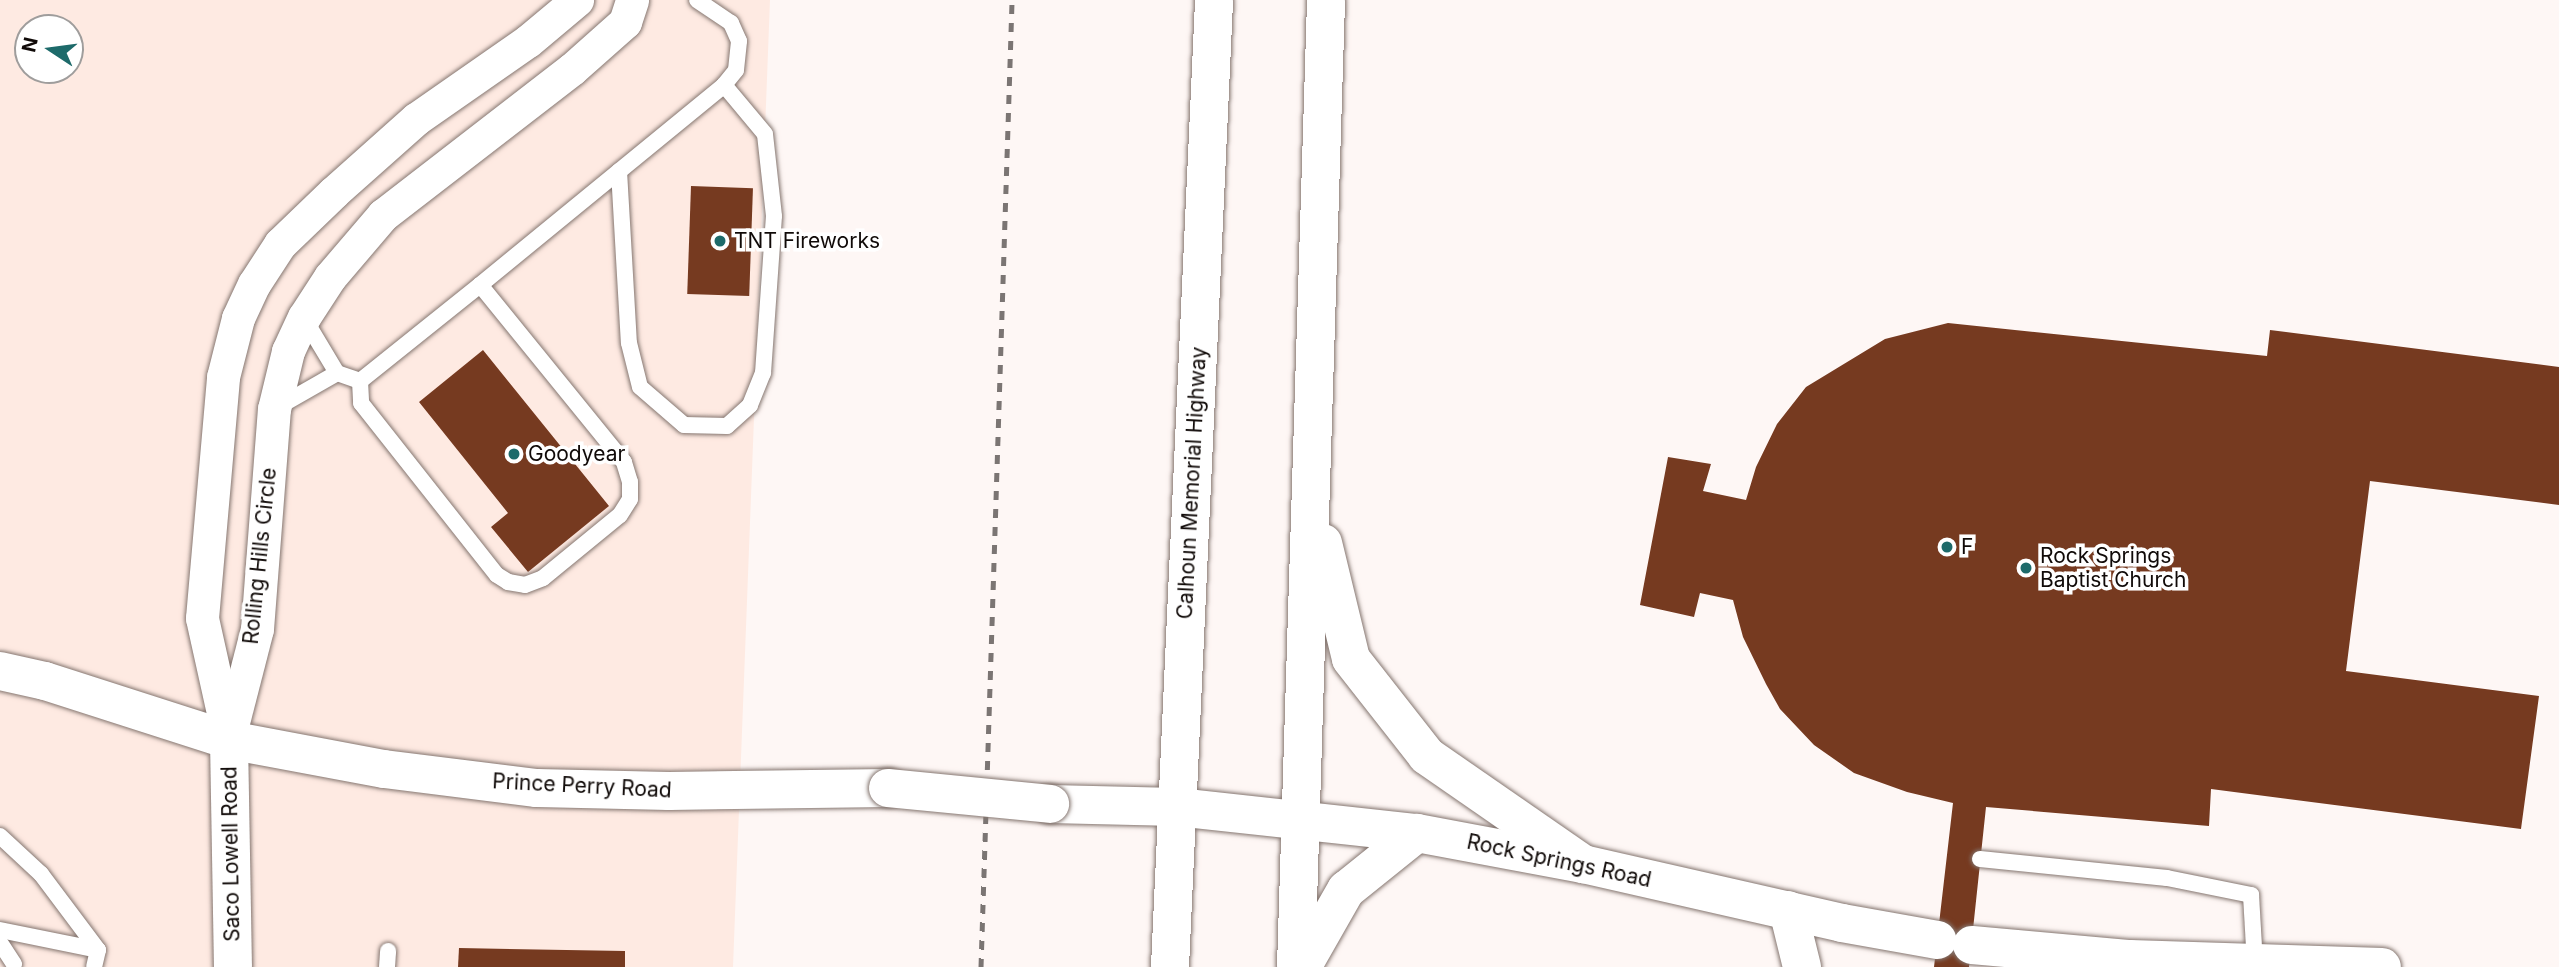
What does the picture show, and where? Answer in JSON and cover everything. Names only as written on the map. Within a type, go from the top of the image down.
[{"type":"main road","name":"Calhoun Memorial Highway","points":[[1170,967],[1214,0]]},
{"type":"main road","points":[[1296,967],[1326,0]]},
{"type":"main road","points":[[1311,497],[1351,659],[1427,756],[1583,864]]},
{"type":"main road","name":"Prince Perry Road","points":[[0,671],[45,681],[229,740],[384,769],[537,788],[669,791],[888,788],[1050,804],[1177,807]]},
{"type":"main road","name":"Saco Lowell Road","points":[[229,740],[233,967]]},
{"type":"main road","name":"Rock Springs Road","points":[[1177,807],[1417,832],[1583,864],[1788,911],[1954,942],[2130,959],[2255,966],[2382,967]]},
{"type":"main road","points":[[1303,967],[1346,890],[1417,832]]},
{"type":"main road","points":[[1788,911],[1802,967]]},
{"type":"street","name":"Rolling Hills Circle","points":[[229,740],[202,618],[223,377],[237,318],[254,284],[280,244],[334,192],[416,119],[528,41],[577,0]]},
{"type":"street","name":"Rolling Hills Circle","points":[[229,740],[257,629],[274,409],[288,351],[304,317],[330,277],[383,215],[572,69],[625,22],[632,0]]},
{"type":"lane","points":[[360,381],[724,85],[736,70],[739,41],[732,23],[697,0]]},
{"type":"lane","points":[[619,171],[629,344],[640,387],[684,425],[727,426],[750,404],[763,373],[774,216],[765,134],[724,85]]},
{"type":"lane","points":[[360,381],[361,403],[496,575],[508,582],[525,585],[543,578],[620,515],[630,499],[631,482],[624,462],[480,285]]},
{"type":"lane","points":[[304,317],[337,373],[360,381]]},
{"type":"lane","points":[[274,409],[337,373]]},
{"type":"lane","points":[[0,836],[41,874],[98,950]]},
{"type":"lane","points":[[1980,859],[2167,878],[2251,895],[2255,966]]},
{"type":"lane","points":[[1,940],[98,950]]},
{"type":"lane","points":[[1,940],[14,964]]},
{"type":"lane","points":[[94,967],[98,950]]},
{"type":"shaded area","points":[[0,0],[770,0],[733,967],[0,967]]},
{"type":"building","name":"TNT Fireworks","points":[[691,186],[753,188],[749,296],[687,294]]},
{"type":"building","name":"F","points":[[1948,323],[2267,356],[2270,330],[2559,367],[2559,505],[2370,481],[2346,671],[2539,696],[2521,829],[2211,789],[2209,826],[1986,807],[1969,967],[1934,967],[1953,803],[1907,792],[1854,773],[1814,745],[1780,709],[1766,684],[1743,637],[1733,600],[1700,593],[1694,617],[1640,605],[1668,457],[1711,464],[1703,491],[1746,500],[1756,467],[1777,424],[1806,387],[1885,339]]},
{"type":"building","name":"Goodyear","points":[[483,350],[609,506],[528,572],[491,527],[508,513],[419,402]]},
{"type":"building","points":[[459,948],[625,951],[625,967],[458,967]]},
{"type":"railway","points":[[981,967],[1012,0]]},
{"type":"place","name":"TNT Fireworks","points":[[720,241]]},
{"type":"place","name":"Goodyear","points":[[514,454]]},
{"type":"place","name":"F","points":[[1947,547]]},
{"type":"place","name":"Rock Springs Baptist Church","points":[[2026,568]]}]
